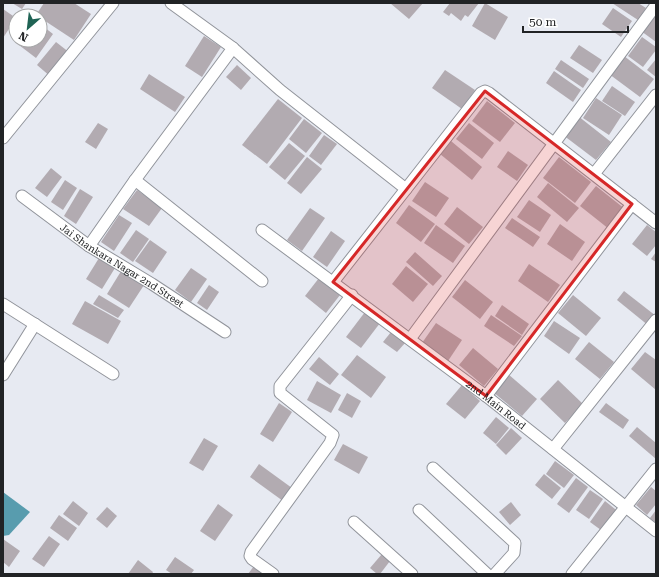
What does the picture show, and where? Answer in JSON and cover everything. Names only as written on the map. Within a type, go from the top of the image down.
[{"type":"street","points":[[3,138],[113,3]]},
{"type":"street","points":[[171,3],[233,48],[280,90],[406,190]]},
{"type":"street","points":[[410,339],[656,5]]},
{"type":"street","points":[[89,246],[135,180],[233,48]]},
{"type":"street","points":[[333,282],[481,93],[485,91],[656,223]]},
{"type":"street","points":[[594,174],[656,95]]},
{"type":"street","points":[[135,180],[262,281]]},
{"type":"street","name":"Jai Shankara Nagar 2nd Street","points":[[22,196],[89,246],[152,284],[225,332]]},
{"type":"street","points":[[486,396],[632,204]]},
{"type":"street","name":"2nd Main Road","points":[[262,230],[352,295],[486,396],[656,531]]},
{"type":"street","points":[[273,574],[252,559],[250,556],[251,552],[330,443],[332,435],[286,398],[279,389],[352,295]]},
{"type":"street","points":[[3,304],[113,374]]},
{"type":"street","points":[[553,449],[656,320]]},
{"type":"street","points":[[3,375],[35,324]]},
{"type":"street","points":[[433,468],[515,543],[514,553],[495,574]]},
{"type":"street","points":[[572,574],[656,469]]},
{"type":"street","points":[[419,510],[487,574]]},
{"type":"street","points":[[354,522],[412,574]]},
{"type":"highlighted area","points":[[485,91],[632,204],[486,396],[333,282]]},
{"type":"water","points":[[3,492],[30,512],[9,535],[3,536]]},
{"type":"building","points":[[12,3],[26,3],[23,8]]},
{"type":"building","points":[[44,3],[74,3],[91,14],[74,40],[48,23],[48,8],[41,8]]},
{"type":"building","points":[[390,3],[423,3],[409,19]]},
{"type":"building","points":[[450,3],[479,3],[468,17],[465,15],[461,21],[451,13],[449,16],[443,12]]},
{"type":"building","points":[[485,3],[508,17],[495,40],[472,26]]},
{"type":"building","points":[[612,3],[638,3],[646,8],[638,20]]},
{"type":"building","points":[[613,8],[632,21],[621,37],[602,24]]},
{"type":"building","points":[[3,9],[8,12],[8,30],[3,38]]},
{"type":"building","points":[[655,14],[656,15],[656,42],[641,31]]},
{"type":"building","points":[[48,30],[53,34],[48,41]]},
{"type":"building","points":[[204,36],[221,47],[202,77],[185,66]]},
{"type":"building","points":[[642,37],[656,47],[656,50],[643,67],[628,56]]},
{"type":"building","points":[[56,42],[70,53],[51,77],[37,65]]},
{"type":"building","points":[[579,45],[602,60],[593,73],[570,58]]},
{"type":"building","points":[[23,48],[43,48],[36,58]]},
{"type":"building","points":[[624,56],[654,79],[640,97],[609,74]]},
{"type":"building","points":[[656,59],[656,77],[647,70]]},
{"type":"building","points":[[561,60],[589,79],[583,88],[555,69]]},
{"type":"building","points":[[237,65],[251,78],[241,90],[226,77]]},
{"type":"building","points":[[445,70],[475,90],[462,109],[432,88]]},
{"type":"building","points":[[554,71],[581,90],[573,102],[546,83]]},
{"type":"building","points":[[149,74],[185,97],[175,112],[140,89]]},
{"type":"building","points":[[612,86],[635,102],[625,116],[602,101]]},
{"type":"building","points":[[596,98],[622,115],[609,135],[583,118]]},
{"type":"building","points":[[278,99],[302,118],[267,164],[242,145]]},
{"type":"building","points":[[487,101],[515,123],[500,142],[472,121]]},
{"type":"building","points":[[578,116],[611,142],[596,160],[563,135]]},
{"type":"building","points":[[304,119],[322,133],[306,153],[289,139]]},
{"type":"building","points":[[98,123],[108,129],[96,149],[85,142]]},
{"type":"building","points":[[469,123],[494,143],[482,159],[456,139]]},
{"type":"building","points":[[324,135],[337,144],[321,165],[309,156]]},
{"type":"building","points":[[451,141],[482,167],[472,180],[440,154]]},
{"type":"building","points":[[289,143],[305,156],[285,180],[269,167]]},
{"type":"building","points":[[508,151],[528,165],[517,181],[497,167]]},
{"type":"building","points":[[307,157],[322,169],[301,194],[287,183]]},
{"type":"building","points":[[559,157],[591,182],[575,203],[543,178]]},
{"type":"building","points":[[51,168],[62,177],[47,197],[35,188]]},
{"type":"building","points":[[65,180],[77,188],[63,210],[51,202]]},
{"type":"building","points":[[425,182],[449,198],[436,217],[412,201]]},
{"type":"building","points":[[548,183],[579,208],[567,222],[537,197]]},
{"type":"building","points":[[596,186],[625,209],[609,229],[580,206]]},
{"type":"building","points":[[80,189],[93,197],[76,224],[64,216]]},
{"type":"building","points":[[137,190],[162,208],[149,226],[123,209]]},
{"type":"building","points":[[529,200],[551,215],[540,232],[517,217]]},
{"type":"building","points":[[409,205],[435,224],[421,242],[396,223]]},
{"type":"building","points":[[457,207],[483,227],[469,244],[444,224]]},
{"type":"building","points":[[310,208],[325,218],[302,251],[287,240]]},
{"type":"building","points":[[119,215],[132,223],[114,251],[101,242]]},
{"type":"building","points":[[512,218],[540,237],[533,247],[505,228]]},
{"type":"building","points":[[560,224],[585,242],[572,261],[547,244]]},
{"type":"building","points":[[436,225],[465,246],[453,263],[424,243]]},
{"type":"building","points":[[647,225],[656,232],[656,245],[647,256],[632,244]]},
{"type":"building","points":[[136,230],[149,239],[133,262],[120,253]]},
{"type":"building","points":[[331,231],[345,241],[327,267],[313,257]]},
{"type":"building","points":[[150,240],[167,252],[153,273],[135,261]]},
{"type":"building","points":[[415,252],[442,276],[433,286],[406,262]]},
{"type":"building","points":[[656,252],[656,262],[651,259]]},
{"type":"building","points":[[99,258],[115,268],[102,289],[86,279]]},
{"type":"building","points":[[529,264],[560,285],[548,302],[518,281]]},
{"type":"building","points":[[406,266],[428,284],[413,302],[392,284]]},
{"type":"building","points":[[123,268],[146,282],[129,308],[107,294]]},
{"type":"building","points":[[191,268],[207,279],[191,302],[175,290]]},
{"type":"building","points":[[319,278],[340,295],[326,313],[305,296]]},
{"type":"building","points":[[465,280],[493,302],[480,319],[452,297]]},
{"type":"building","points":[[209,285],[219,292],[207,310],[197,303]]},
{"type":"building","points":[[624,291],[656,316],[649,326],[617,300]]},
{"type":"building","points":[[99,295],[124,310],[118,318],[93,304]]},
{"type":"building","points":[[573,295],[601,318],[586,336],[558,313]]},
{"type":"building","points":[[85,301],[121,321],[108,344],[72,324]]},
{"type":"building","points":[[502,305],[529,324],[522,335],[495,316]]},
{"type":"building","points":[[365,312],[380,323],[361,348],[346,337]]},
{"type":"building","points":[[491,315],[522,336],[514,346],[484,326]]},
{"type":"building","points":[[554,321],[580,338],[569,354],[544,336]]},
{"type":"building","points":[[436,323],[462,340],[448,361],[422,343]]},
{"type":"building","points":[[391,332],[405,343],[397,352],[383,342]]},
{"type":"building","points":[[589,342],[614,362],[600,379],[575,359]]},
{"type":"building","points":[[473,348],[498,369],[484,386],[459,365]]},
{"type":"building","points":[[645,352],[656,360],[656,390],[631,369]]},
{"type":"building","points":[[357,355],[386,377],[371,398],[341,375]]},
{"type":"building","points":[[319,357],[339,374],[330,385],[309,369]]},
{"type":"building","points":[[508,374],[537,399],[522,416],[493,392]]},
{"type":"building","points":[[558,380],[583,404],[565,423],[540,399]]},
{"type":"building","points":[[317,381],[341,395],[331,413],[307,400]]},
{"type":"building","points":[[462,385],[480,401],[465,419],[446,404]]},
{"type":"building","points":[[347,393],[361,401],[352,418],[338,410]]},
{"type":"building","points":[[279,403],[292,412],[273,442],[260,434]]},
{"type":"building","points":[[606,403],[629,420],[623,429],[599,412]]},
{"type":"building","points":[[496,417],[509,428],[496,444],[483,433]]},
{"type":"building","points":[[637,427],[656,443],[656,459],[629,436]]},
{"type":"building","points":[[511,428],[522,438],[506,455],[496,445]]},
{"type":"building","points":[[204,438],[218,446],[203,471],[189,463]]},
{"type":"building","points":[[343,444],[368,457],[359,474],[334,460]]},
{"type":"building","points":[[555,461],[574,475],[564,488],[546,474]]},
{"type":"building","points":[[259,464],[292,488],[283,501],[250,477]]},
{"type":"building","points":[[544,474],[561,488],[552,499],[535,485]]},
{"type":"building","points":[[576,478],[588,487],[569,513],[557,504]]},
{"type":"building","points":[[651,487],[656,491],[656,504],[647,515],[636,505]]},
{"type":"building","points":[[590,490],[603,499],[589,519],[576,510]]},
{"type":"building","points":[[73,501],[88,513],[79,526],[63,514]]},
{"type":"building","points":[[605,501],[620,513],[605,533],[590,522]]},
{"type":"building","points":[[511,502],[521,515],[510,525],[499,512]]},
{"type":"building","points":[[218,504],[233,515],[215,541],[200,531]]},
{"type":"building","points":[[107,507],[117,516],[107,528],[96,519]]},
{"type":"building","points":[[656,510],[656,523],[650,518]]},
{"type":"building","points":[[59,515],[77,528],[68,541],[50,528]]},
{"type":"building","points":[[49,536],[60,544],[44,567],[32,559]]},
{"type":"building","points":[[3,539],[20,551],[9,567],[3,562]]},
{"type":"building","points":[[382,554],[390,561],[380,574],[377,574],[370,568]]},
{"type":"building","points":[[175,557],[194,570],[191,574],[172,574],[166,570]]},
{"type":"building","points":[[138,560],[153,572],[152,574],[128,574]]},
{"type":"building","points":[[254,566],[265,574],[248,574]]}]
